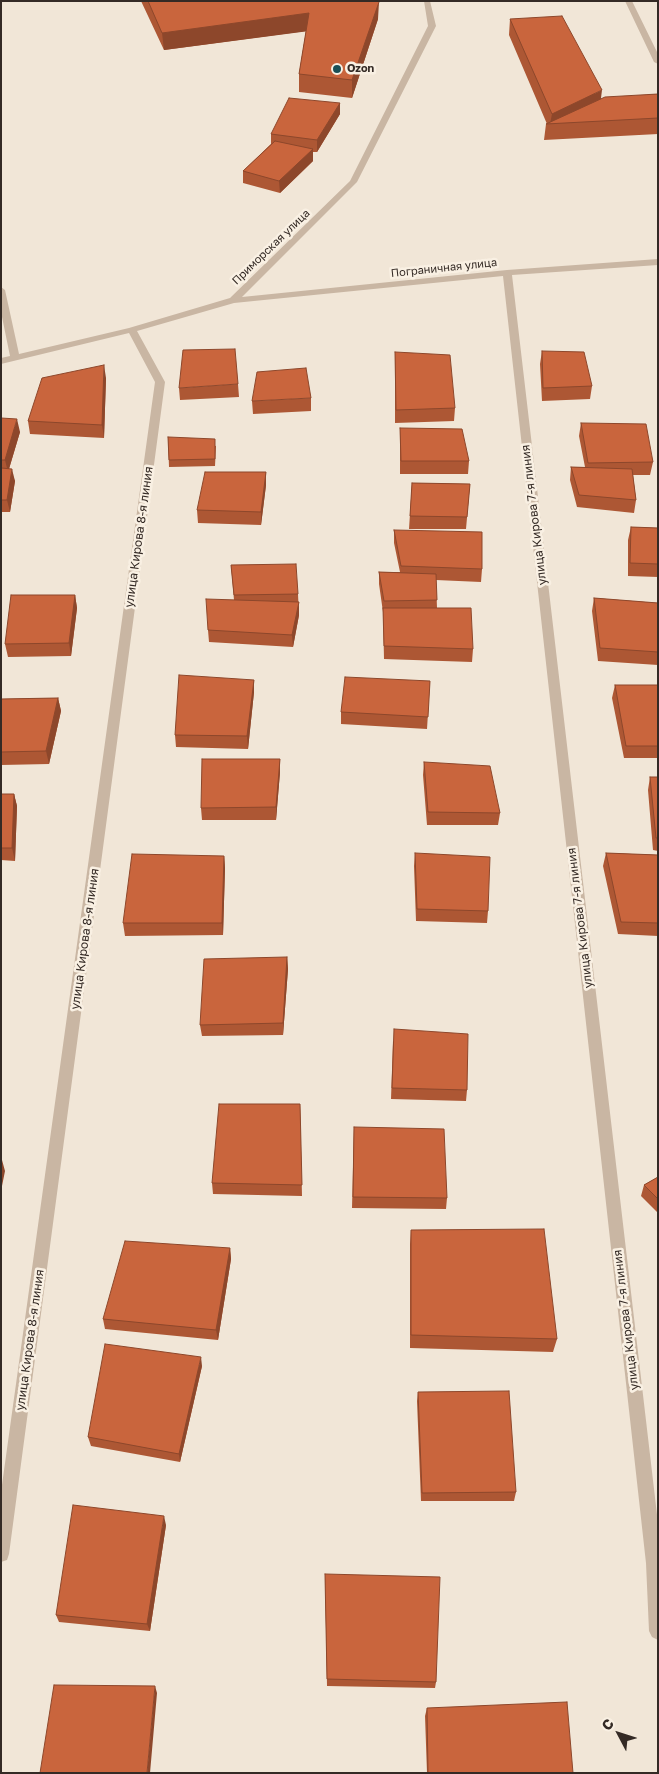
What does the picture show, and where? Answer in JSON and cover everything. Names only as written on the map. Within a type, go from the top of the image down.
[{"type":"street","name":"Приморская улица","points":[[1,361],[132,330],[232,300],[353,182],[432,26],[427,1]]},
{"type":"street","points":[[628,1],[658,62]]},
{"type":"street","name":"Пограничная улица","points":[[232,300],[507,273],[658,262]]},
{"type":"street","name":"улица Кирова 7-я линия","points":[[507,273],[656,1557],[658,1631]]},
{"type":"street","points":[[1,290],[15,357]]},
{"type":"street","name":"улица Кирова 8-я линия","points":[[1,1554],[160,382],[132,330]]},
{"type":"building","points":[[148,1],[379,2],[352,80],[299,74],[309,13],[162,33]]},
{"type":"building","points":[[562,16],[602,90],[552,114],[510,19]]},
{"type":"building","points":[[658,94],[658,118],[546,124],[605,97]]},
{"type":"building","points":[[289,98],[340,103],[317,140],[271,134]]},
{"type":"building","points":[[275,141],[313,149],[279,181],[243,171]]},
{"type":"building","points":[[235,349],[238,384],[179,388],[183,350]]},
{"type":"building","points":[[542,351],[584,352],[592,386],[543,388]]},
{"type":"building","points":[[395,352],[450,355],[455,408],[396,410]]},
{"type":"building","points":[[104,365],[102,425],[28,421],[42,378]]},
{"type":"building","points":[[306,368],[311,398],[252,401],[257,372]]},
{"type":"building","points":[[1,418],[17,419],[5,460],[1,460]]},
{"type":"building","points":[[581,423],[646,424],[653,462],[588,463]]},
{"type":"building","points":[[400,428],[462,429],[469,461],[401,461]]},
{"type":"building","points":[[168,437],[215,439],[215,459],[169,460]]},
{"type":"building","points":[[571,467],[632,469],[636,500],[579,495]]},
{"type":"building","points":[[1,468],[12,469],[7,500],[1,500]]},
{"type":"building","points":[[205,472],[266,472],[261,512],[197,510]]},
{"type":"building","points":[[412,483],[470,484],[467,517],[410,516]]},
{"type":"building","points":[[631,527],[658,528],[658,564],[630,563]]},
{"type":"building","points":[[394,530],[482,532],[482,569],[401,566]]},
{"type":"building","points":[[296,564],[298,594],[234,595],[231,565]]},
{"type":"building","points":[[379,572],[436,574],[437,600],[384,601]]},
{"type":"building","points":[[11,595],[75,595],[69,643],[5,644]]},
{"type":"building","points":[[594,598],[658,603],[658,652],[600,648]]},
{"type":"building","points":[[206,599],[299,602],[292,635],[208,630]]},
{"type":"building","points":[[383,608],[471,608],[473,649],[384,646]]},
{"type":"building","points":[[179,675],[254,680],[247,736],[175,735]]},
{"type":"building","points":[[345,677],[430,681],[428,717],[341,712]]},
{"type":"building","points":[[615,685],[658,685],[658,746],[626,746]]},
{"type":"building","points":[[58,698],[46,751],[1,752],[1,699]]},
{"type":"building","points":[[202,759],[280,759],[276,807],[201,808]]},
{"type":"building","points":[[424,762],[490,766],[500,813],[428,812]]},
{"type":"building","points":[[650,777],[658,777],[658,838],[656,838]]},
{"type":"building","points":[[1,794],[14,794],[12,848],[1,848]]},
{"type":"building","points":[[415,853],[490,857],[488,911],[417,909]]},
{"type":"building","points":[[606,853],[658,855],[658,923],[621,922]]},
{"type":"building","points":[[132,854],[224,856],[222,923],[123,923]]},
{"type":"building","points":[[287,957],[283,1023],[200,1025],[204,959]]},
{"type":"building","points":[[394,1029],[468,1034],[467,1090],[392,1088]]},
{"type":"building","points":[[219,1104],[300,1104],[302,1185],[212,1183]]},
{"type":"building","points":[[354,1127],[444,1129],[447,1198],[353,1197]]},
{"type":"building","points":[[658,1177],[658,1199],[644,1185]]},
{"type":"building","points":[[544,1229],[557,1339],[411,1335],[411,1230]]},
{"type":"building","points":[[125,1241],[230,1248],[216,1330],[103,1319]]},
{"type":"building","points":[[105,1344],[201,1357],[179,1454],[88,1437]]},
{"type":"building","points":[[509,1391],[516,1492],[422,1493],[418,1392]]},
{"type":"building","points":[[73,1505],[164,1516],[147,1624],[56,1615]]},
{"type":"building","points":[[325,1574],[440,1577],[436,1682],[327,1679]]},
{"type":"building","points":[[54,1685],[155,1686],[147,1773],[40,1773]]},
{"type":"building","points":[[567,1702],[573,1773],[428,1773],[427,1708]]},
{"type":"place","name":"Ozon","points":[[337,69]]}]
